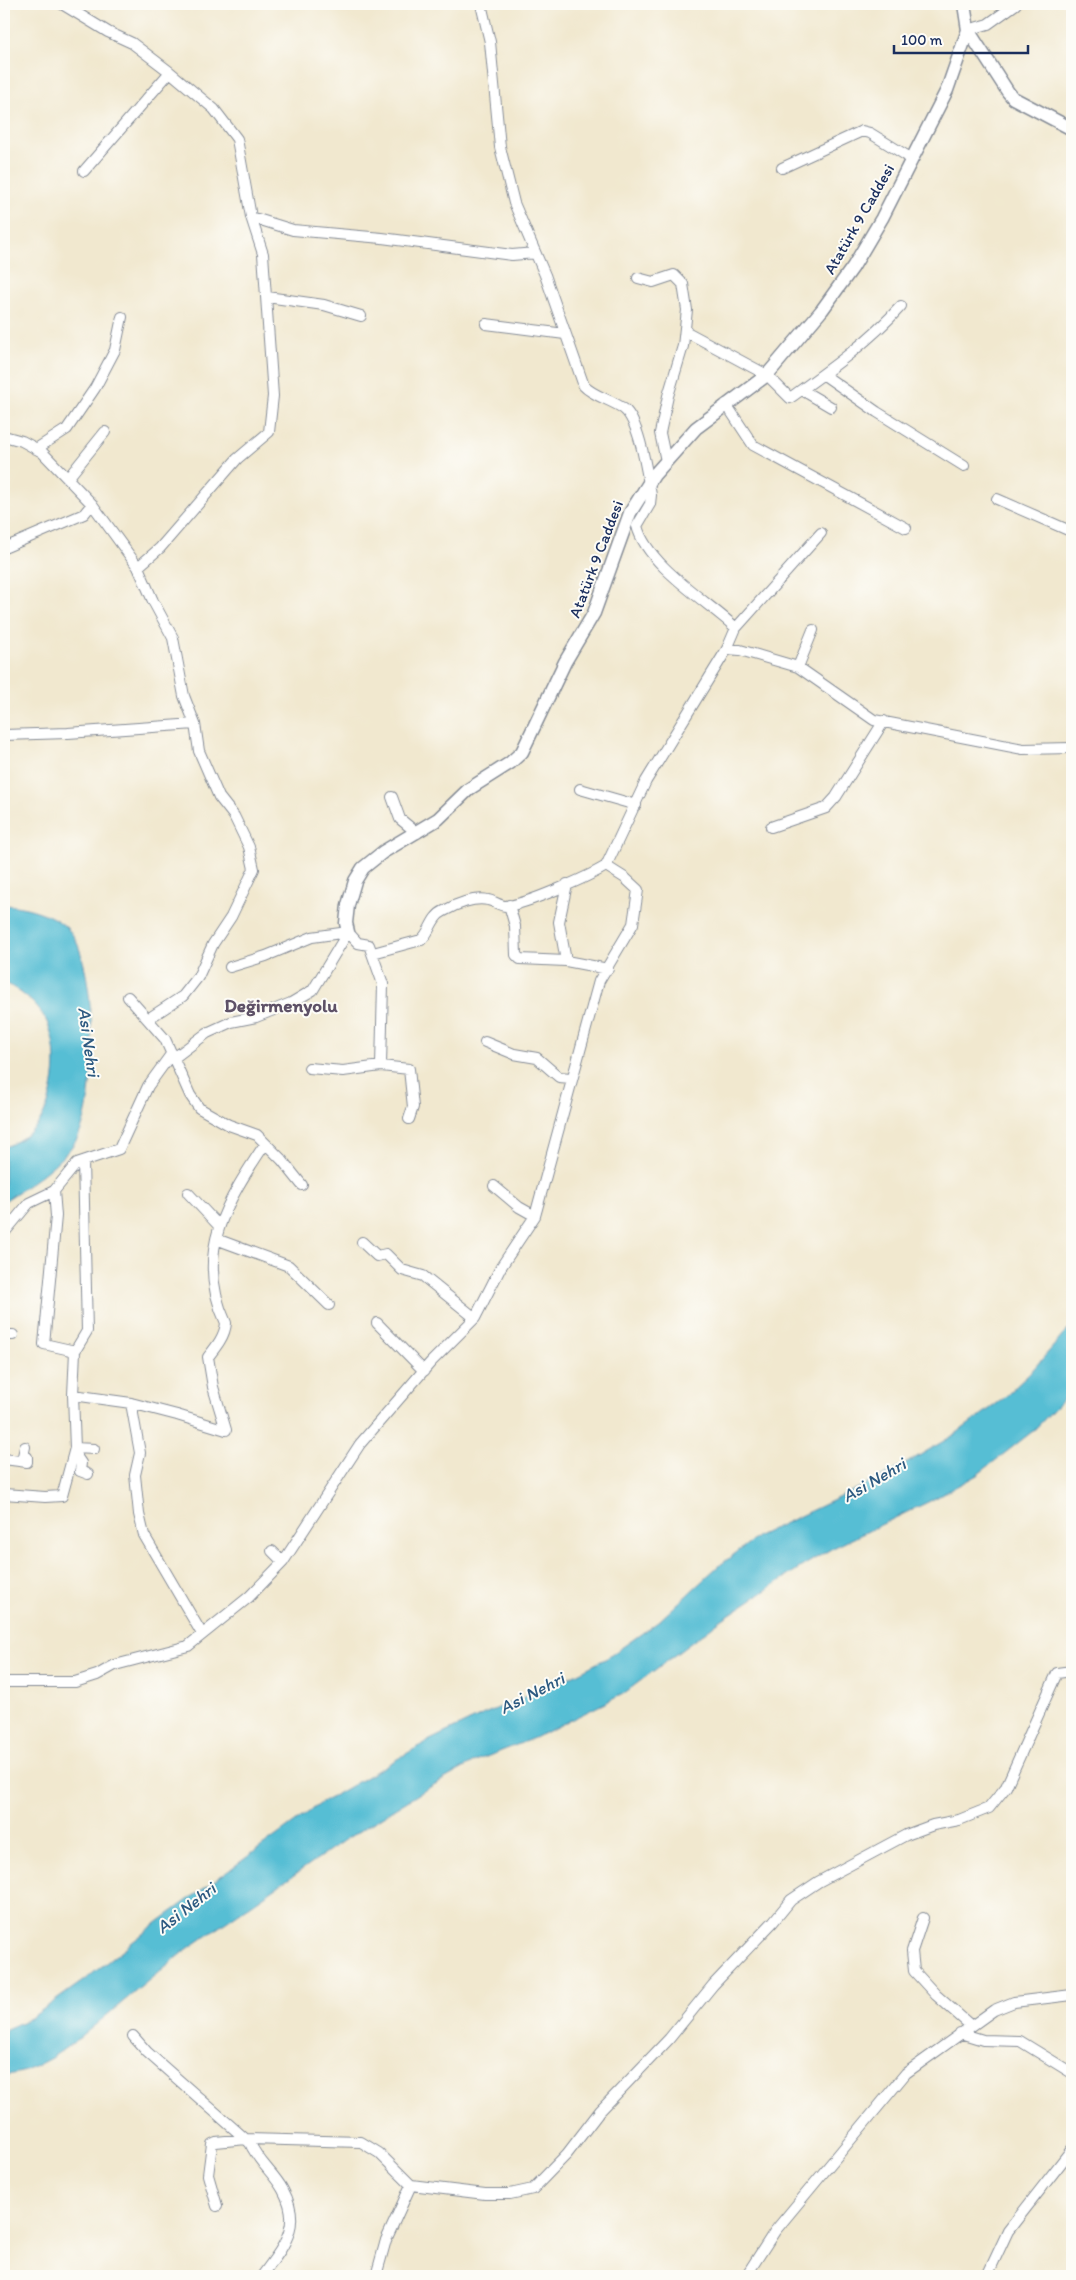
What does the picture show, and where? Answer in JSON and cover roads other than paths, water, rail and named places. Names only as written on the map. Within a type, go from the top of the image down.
[{"type":"street","points":[[62,4],[108,32],[132,43],[214,109],[237,140],[251,217],[263,254],[273,396],[270,432],[237,459],[160,548],[138,567]]},
{"type":"street","points":[[481,4],[490,42],[500,147],[514,203],[566,334],[584,386],[590,392],[602,395],[626,410],[633,420],[640,439],[651,494],[650,504],[637,526],[640,535],[653,556],[736,628]]},
{"type":"street","points":[[964,4],[968,30],[1013,98],[1072,129]]},
{"type":"street","points":[[968,30],[988,24],[1016,4]]},
{"type":"street","name":"Atatürk 9 Caddesi","points":[[348,932],[346,923],[347,910],[359,874],[376,856],[438,819],[469,789],[510,763],[522,752],[565,662],[594,613],[622,530],[635,503],[649,482],[696,428],[767,375],[822,310],[853,267],[873,235],[947,90],[968,30]]},
{"type":"street","points":[[84,172],[170,72]]},
{"type":"street","points":[[782,168],[862,131],[870,133],[912,159]]},
{"type":"street","points":[[251,217],[293,230],[512,255],[535,253]]},
{"type":"street","points":[[638,278],[653,282],[674,275],[683,284],[687,310],[683,346],[668,396],[660,433],[666,462]]},
{"type":"street","points":[[267,297],[324,305],[361,316]]},
{"type":"street","points":[[685,331],[767,375],[790,398],[824,375],[884,325],[901,306]]},
{"type":"street","points":[[36,449],[67,430],[95,388],[115,350],[122,317]]},
{"type":"street","points":[[486,324],[566,334]]},
{"type":"street","points":[[824,375],[877,412],[964,466]]},
{"type":"street","points":[[802,390],[831,407]]},
{"type":"street","points":[[726,404],[753,445],[906,528]]},
{"type":"street","points":[[68,478],[105,432]]},
{"type":"street","points":[[4,436],[42,452],[92,504],[138,567],[153,601],[173,638],[184,696],[194,724],[199,751],[219,797],[237,824],[248,847],[254,868],[231,917],[213,944],[198,977],[183,996],[148,1019]]},
{"type":"street","points":[[997,499],[1068,530],[1072,528]]},
{"type":"street","points":[[4,548],[84,514],[92,504]]},
{"type":"street","points":[[373,953],[421,940],[427,936],[432,922],[440,913],[468,901],[486,899],[505,906],[509,905],[567,884],[606,866],[646,781],[727,649],[736,628],[821,533]]},
{"type":"street","points":[[798,667],[813,630]]},
{"type":"street","points":[[727,649],[740,650],[798,667],[874,720],[1023,749],[1072,748]]},
{"type":"street","points":[[771,828],[826,808],[836,797],[884,721]]},
{"type":"street","points":[[4,735],[68,733],[194,724]]},
{"type":"street","points":[[580,789],[636,805]]},
{"type":"street","points":[[392,797],[400,819],[417,833]]},
{"type":"street","points":[[4,1682],[75,1682],[97,1675],[115,1664],[188,1646],[250,1597],[283,1562],[360,1444],[424,1371],[475,1318],[501,1267],[535,1216],[571,1078],[599,981],[608,969],[632,924],[638,890],[626,878],[606,866]]},
{"type":"street","points":[[566,961],[558,922],[567,884]]},
{"type":"street","points":[[509,905],[515,926],[516,955],[520,959],[566,961],[608,969]]},
{"type":"street","points":[[348,932],[358,943],[369,945],[383,984],[381,1066]]},
{"type":"street","points":[[230,967],[266,956],[312,937],[348,932]]},
{"type":"street","points":[[4,1233],[29,1203],[54,1191],[77,1163],[119,1149],[148,1086],[173,1055],[207,1033],[230,1022],[256,1017],[291,1003],[313,990],[348,932]]},
{"type":"street","points":[[128,997],[165,1039],[190,1095],[199,1108],[229,1126],[257,1136],[282,1160],[302,1185]]},
{"type":"street","points":[[485,1042],[514,1054],[536,1058],[559,1077],[571,1078]]},
{"type":"street","points":[[309,1068],[343,1070],[381,1066],[410,1070],[413,1107],[409,1119]]},
{"type":"street","points":[[73,1395],[131,1404],[177,1415],[226,1430],[213,1387],[208,1357],[226,1329],[226,1322],[214,1284],[211,1260],[219,1226],[240,1182],[266,1144]]},
{"type":"street","points":[[4,1494],[45,1497],[62,1496],[75,1450],[73,1395],[75,1351],[87,1330],[83,1160]]},
{"type":"street","points":[[494,1186],[519,1207],[535,1216]]},
{"type":"street","points":[[54,1191],[56,1216],[44,1344],[75,1351]]},
{"type":"street","points":[[188,1193],[219,1226]]},
{"type":"street","points":[[216,1239],[289,1266],[329,1305]]},
{"type":"street","points":[[362,1242],[377,1256],[386,1254],[402,1270],[423,1276],[475,1318]]},
{"type":"street","points":[[377,1323],[424,1371]]},
{"type":"street","points":[[131,1404],[140,1452],[135,1475],[139,1514],[144,1534],[202,1634]]},
{"type":"street","points":[[4,1459],[27,1462],[27,1458],[23,1456],[25,1447]]},
{"type":"street","points":[[75,1450],[94,1449]]},
{"type":"street","points":[[75,1450],[81,1463],[80,1471],[88,1474]]},
{"type":"street","points":[[272,1551],[283,1562]]},
{"type":"street","points":[[217,2206],[208,2175],[212,2144],[246,2139],[361,2142],[379,2153],[411,2185],[485,2194],[510,2194],[533,2190],[567,2154],[600,2111],[669,2039],[713,1985],[773,1922],[791,1900],[818,1882],[906,1835],[933,1825],[958,1820],[989,1808],[1006,1787],[1057,1672],[1072,1671]]},
{"type":"street","points":[[923,1918],[912,1951],[914,1971],[936,1995],[970,2025]]},
{"type":"street","points":[[746,2276],[775,2231],[906,2073],[970,2025],[994,2010],[1014,2002],[1072,1995]]},
{"type":"street","points":[[960,2034],[984,2040],[1020,2041],[1072,2073]]},
{"type":"street","points":[[132,2036],[147,2052],[246,2139],[255,2155],[283,2190],[293,2217],[292,2224],[285,2245],[262,2276]]},
{"type":"street","points":[[988,2276],[1008,2231],[1072,2149]]},
{"type":"street","points":[[376,2276],[386,2240],[411,2185]]},
{"type":"water","name":"Asi Nehri","points":[[4,905],[23,907],[52,917],[68,929],[74,937],[87,979],[92,1037],[89,1095],[78,1137],[73,1146],[55,1163],[34,1181],[4,1201],[4,1148],[31,1132],[38,1124],[49,1101],[55,1058],[51,1031],[38,1008],[28,998],[4,982]]},
{"type":"water","name":"Asi Nehri","points":[[1072,1325],[1072,1390],[1033,1431],[977,1475],[930,1501],[831,1549],[801,1567],[721,1620],[623,1694],[534,1738],[476,1761],[430,1787],[343,1841],[183,1952],[77,2040],[51,2058],[26,2071],[4,2076],[4,2030],[31,2018],[87,1978],[159,1921],[320,1804],[430,1740],[484,1714],[560,1682],[607,1658],[658,1622],[715,1569],[758,1536],[890,1473],[954,1435],[1003,1399],[1029,1374]]},
{"type":"district","name":"Değirmenyolu","points":[[281,1005]]}]
